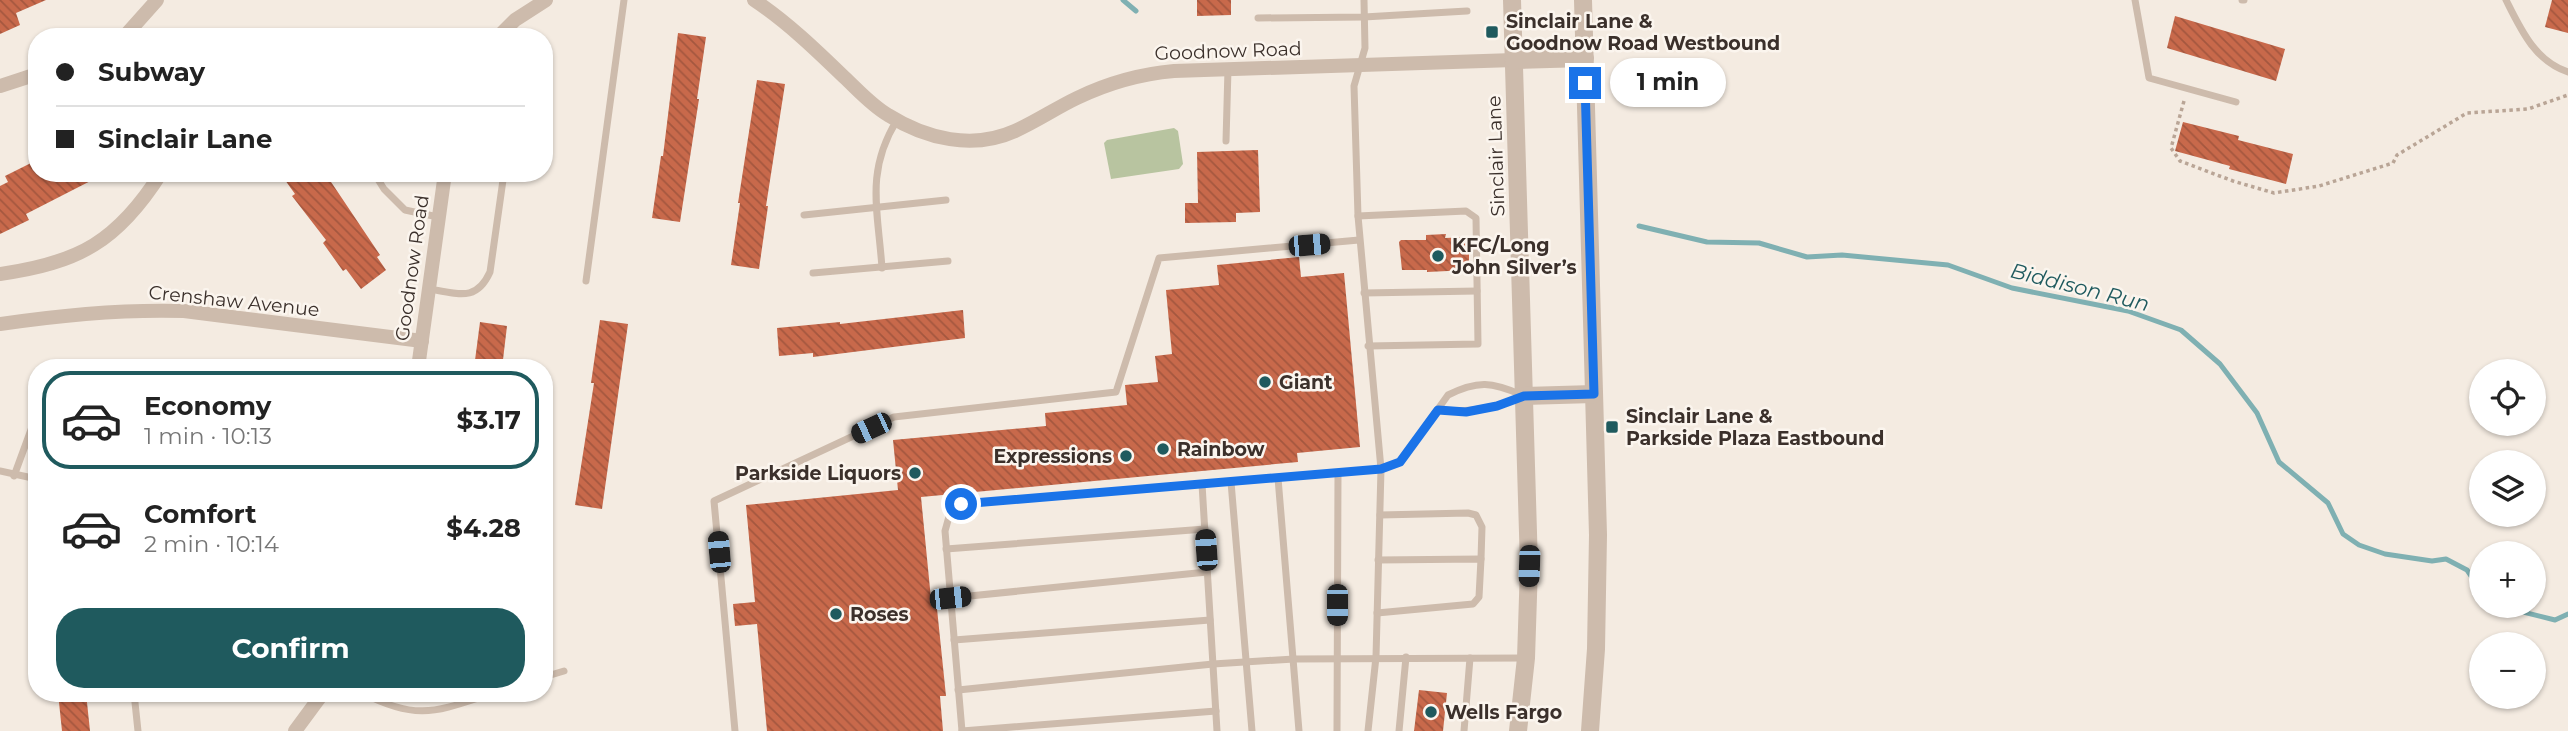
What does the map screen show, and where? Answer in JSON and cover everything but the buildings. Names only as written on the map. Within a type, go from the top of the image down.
[{"type":"street","points":[[134,28],[158,0]]},
{"type":"street","points":[[507,28],[546,0]]},
{"type":"street","name":"Goodnow Road","points":[[754,0],[785,21],[869,101],[897,120],[949,140],[993,139],[1013,132],[1112,83],[1146,74],[1514,60]]},
{"type":"street","name":"Sinclair Lane","points":[[1513,0],[1529,566],[1526,658],[1518,731]]},
{"type":"street","points":[[1583,0],[1598,597],[1590,731]]},
{"type":"street","points":[[1514,60],[1585,58]]},
{"type":"street","points":[[0,86],[28,77]]},
{"type":"street","points":[[0,274],[79,255],[110,235],[143,202],[155,182]]},
{"type":"street","name":"Goodnow Road","points":[[419,359],[444,182]]},
{"type":"street","name":"Crenshaw Avenue","points":[[0,324],[52,316],[148,310],[422,341]]},
{"type":"street","points":[[1524,396],[1594,394]]},
{"type":"street","points":[[295,731],[316,702]]},
{"type":"lane","points":[[586,281],[624,0]]},
{"type":"lane","points":[[1364,0],[1365,48],[1354,86],[1358,216],[1381,469],[1376,657],[1368,731]]},
{"type":"lane","points":[[2135,0],[2149,78],[2236,102]]},
{"type":"lane","points":[[2507,0],[2525,40],[2555,68],[2568,72]]},
{"type":"lane","points":[[1258,18],[1364,17],[1467,11]]},
{"type":"lane","points":[[1226,141],[1228,69]]},
{"type":"lane","points":[[882,268],[875,177],[885,140],[897,120]]},
{"type":"lane","points":[[380,182],[405,210],[439,217]]},
{"type":"lane","points":[[428,289],[459,294],[476,292],[484,285],[490,272],[503,182]]},
{"type":"lane","points":[[804,215],[946,200]]},
{"type":"lane","points":[[1358,216],[1466,211],[1476,218],[1478,344],[1368,346]]},
{"type":"lane","points":[[735,731],[714,501],[894,417],[1116,392],[1159,258],[1359,240]]},
{"type":"lane","points":[[813,273],[948,261]]},
{"type":"lane","points":[[1364,293],[1477,291]]},
{"type":"lane","points":[[1216,710],[962,731],[946,549],[946,522],[950,513],[961,504],[1381,469],[1400,462],[1448,395],[1475,384],[1496,384],[1524,396]]},
{"type":"lane","points":[[1438,410],[1466,412],[1497,406],[1524,396]]},
{"type":"lane","points":[[15,476],[28,439]]},
{"type":"lane","points":[[0,471],[28,478]]},
{"type":"lane","points":[[1337,731],[1338,473]]},
{"type":"lane","points":[[1278,478],[1299,731]]},
{"type":"lane","points":[[1231,482],[1252,731]]},
{"type":"lane","points":[[1202,484],[1217,731]]},
{"type":"lane","points":[[1377,613],[1472,604],[1479,597],[1482,527],[1476,515],[1380,515]]},
{"type":"lane","points":[[946,549],[1205,528]]},
{"type":"lane","points":[[1378,560],[1481,559]]},
{"type":"lane","points":[[950,598],[1207,572]]},
{"type":"lane","points":[[954,640],[1210,620]]},
{"type":"lane","points":[[1399,731],[1406,657]]},
{"type":"lane","points":[[1464,731],[1470,658]]},
{"type":"lane","points":[[958,690],[1213,664],[1294,659],[1526,658]]},
{"type":"lane","points":[[553,674],[564,671]]},
{"type":"lane","points":[[135,702],[138,731]]},
{"type":"lane","points":[[383,702],[414,712],[435,711],[464,702]]},
{"type":"path","points":[[2188,88],[2171,148],[2180,161],[2232,181],[2274,193],[2319,186],[2393,163],[2398,155],[2467,113],[2528,109],[2568,95]]},
{"type":"green space","points":[[1174,128],[1178,131],[1183,164],[1179,169],[1111,179],[1104,143],[1107,140]]},
{"type":"waterway","name":"Biddison Run","points":[[1123,0],[1136,11]]},
{"type":"waterway","name":"Biddison Run","points":[[1639,226],[1707,242],[1759,243],[1807,257],[1842,255],[1948,265],[2012,288],[2128,311],[2181,330],[2220,364],[2257,413],[2279,462],[2328,503],[2343,534],[2359,545],[2385,554],[2432,561],[2446,559],[2469,573]]},
{"type":"waterway","name":"Biddison Run","points":[[2546,618],[2555,620],[2568,614]]},
{"type":"place","name":"Sinclair Lane & Goodnow Road Westbound","points":[[1492,32]]},
{"type":"place","name":"KFC/Long John Silver’s","points":[[1438,256]]},
{"type":"place","name":"Giant","points":[[1265,382]]},
{"type":"place","name":"Sinclair Lane & Parkside Plaza Eastbound","points":[[1612,427]]},
{"type":"place","name":"Rainbow","points":[[1163,449]]},
{"type":"place","name":"Expressions","points":[[1126,456]]},
{"type":"place","name":"Parkside Liquors","points":[[915,473]]},
{"type":"place","name":"Roses","points":[[836,614]]},
{"type":"place","name":"Wells Fargo","points":[[1431,712]]},
{"type":"route","points":[[961,504],[1381,469],[1400,462],[1438,410],[1466,412],[1497,406],[1524,396],[1594,394],[1585,83]]}]
